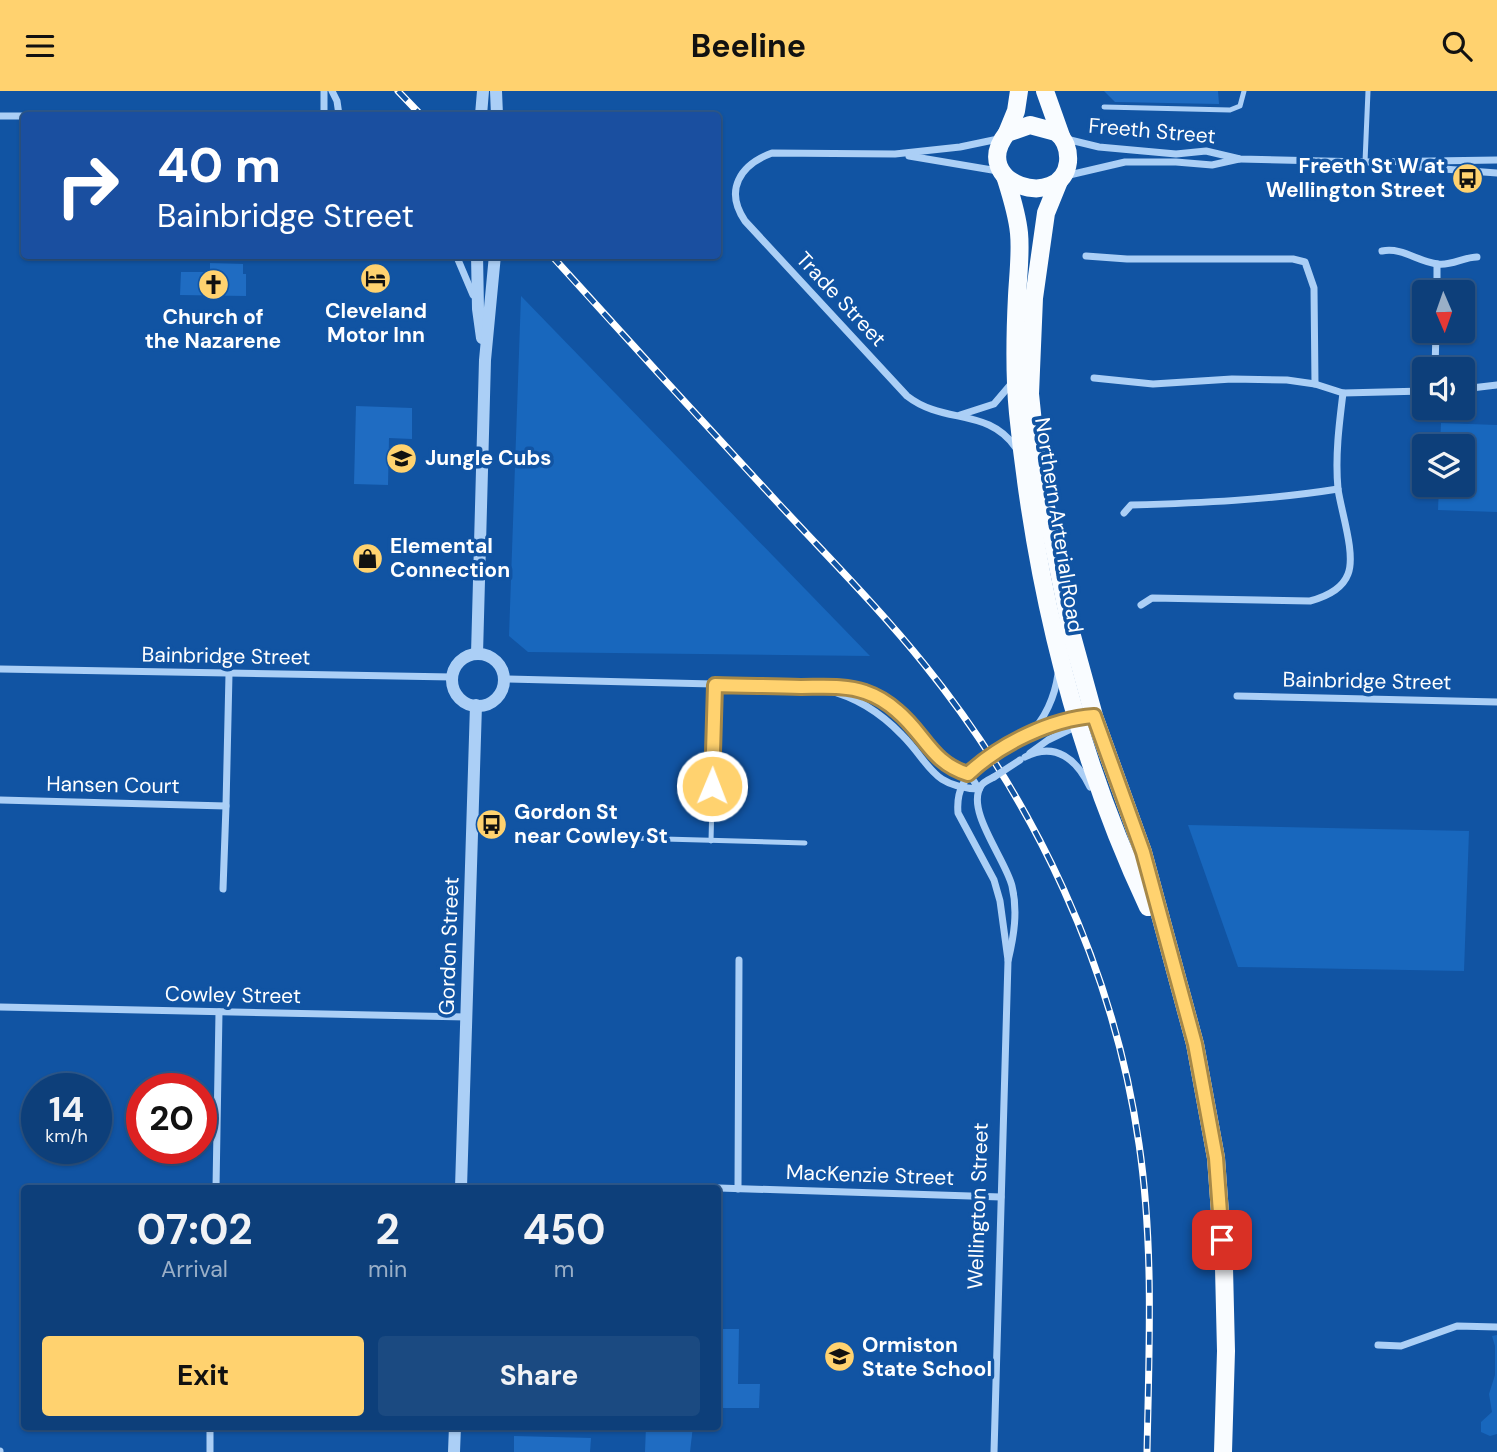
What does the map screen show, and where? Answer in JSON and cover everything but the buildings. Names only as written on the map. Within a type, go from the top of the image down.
[{"type":"main road","points":[[1018,91],[1016,111],[998,153],[1003,174],[1014,184],[1029,188],[1046,187],[1060,179]]},
{"type":"main road","points":[[1045,91],[1068,157],[1046,213],[1039,248],[1030,394],[1044,502],[1072,636],[1094,716],[1076,722]]},
{"type":"main road","points":[[1005,136],[1030,125],[1047,128],[1061,137]]},
{"type":"main road","name":"Northern Arterial Road","points":[[1003,174],[1016,208],[1019,235],[1015,377],[1023,463],[1041,578],[1060,663],[1091,767],[1141,891],[1167,947]]},
{"type":"main road","name":"Northern Arterial Road","points":[[1094,716],[1143,852],[1195,1044],[1216,1158],[1224,1268],[1226,1351],[1223,1452]]},
{"type":"street","points":[[324,91],[324,112]]},
{"type":"street","points":[[332,91],[337,101],[338,112]]},
{"type":"street","points":[[481,112],[483,91]]},
{"type":"street","points":[[496,91],[497,112]]},
{"type":"street","points":[[0,116],[21,116]]},
{"type":"street","points":[[895,154],[960,148],[1005,136]]},
{"type":"street","name":"Freeth Street","points":[[1061,137],[1099,146],[1176,154],[1206,151],[1240,159],[1365,162],[1497,160]]},
{"type":"street","name":"Trade Street","points":[[895,154],[772,153],[756,159],[740,177],[737,205],[745,222],[907,396],[923,407],[983,421],[1001,430],[1016,448],[1023,463]]},
{"type":"street","points":[[895,154],[1003,174]]},
{"type":"street","name":"Freeth Street","points":[[1060,179],[1125,162],[1176,162],[1212,166],[1240,159]]},
{"type":"street","name":"Freeth Street","points":[[1365,162],[1497,173]]},
{"type":"street","points":[[1382,251],[1392,249],[1437,264],[1477,257]]},
{"type":"street","points":[[1086,256],[1127,259],[1293,259],[1306,262],[1314,288],[1315,384]]},
{"type":"street","points":[[458,259],[478,309]]},
{"type":"street","points":[[477,259],[478,309],[485,360]]},
{"type":"street","points":[[477,654],[485,360],[495,259]]},
{"type":"street","points":[[1437,264],[1437,280]]},
{"type":"street","points":[[956,416],[994,404],[1007,391],[1015,377]]},
{"type":"street","points":[[1094,377],[1153,384],[1232,379],[1287,380],[1315,384],[1343,393],[1412,391]]},
{"type":"street","points":[[1475,388],[1497,385]]},
{"type":"street","points":[[1140,605],[1152,598],[1310,601],[1328,596],[1342,584],[1349,573],[1350,559],[1338,489],[1339,428],[1343,393]]},
{"type":"street","points":[[1124,513],[1131,505],[1225,502],[1338,489]]},
{"type":"street","points":[[477,654],[496,661],[504,679],[498,697],[488,704],[476,705],[461,699],[453,686],[452,677],[463,659],[477,654]]},
{"type":"street","points":[[1028,735],[1048,708],[1058,680],[1060,663]]},
{"type":"street","name":"Bainbridge Street","points":[[0,669],[452,677]]},
{"type":"street","points":[[223,889],[229,674]]},
{"type":"street","points":[[504,679],[853,689],[878,697],[913,726],[941,762],[968,774],[979,789]]},
{"type":"street","points":[[813,687],[851,698],[875,711],[902,735],[931,772],[960,789],[979,789]]},
{"type":"street","name":"Bainbridge Street","points":[[1237,696],[1497,702]]},
{"type":"street","name":"Gordon Street","points":[[461,1185],[476,705]]},
{"type":"street","points":[[960,789],[968,774],[1028,735],[1076,722]]},
{"type":"street","points":[[979,789],[982,784],[1076,722]]},
{"type":"street","points":[[1023,759],[1052,752],[1070,758],[1081,768],[1141,891]]},
{"type":"street","name":"Wellington Street","points":[[960,789],[958,813],[994,880],[1000,901],[1008,961],[994,1452]]},
{"type":"street","name":"Wellington Street","points":[[979,789],[981,823],[1001,857],[1014,894],[1015,925],[1008,961]]},
{"type":"street","name":"Hansen Court","points":[[0,800],[226,806]]},
{"type":"street","points":[[738,1189],[740,960]]},
{"type":"street","name":"Cowley Street","points":[[0,1007],[466,1017]]},
{"type":"street","points":[[215,1185],[219,1012]]},
{"type":"street","name":"MacKenzie Street","points":[[721,1188],[1001,1197]]},
{"type":"street","points":[[1378,1345],[1401,1346],[1457,1326],[1497,1327]]},
{"type":"street","points":[[210,1430],[210,1452]]},
{"type":"street","points":[[454,1452],[455,1430]]},
{"type":"lane","points":[[1104,107],[1230,110],[1240,106],[1244,91]]},
{"type":"lane","points":[[1365,162],[1368,91]]},
{"type":"lane","points":[[710,841],[715,685]]},
{"type":"lane","points":[[628,838],[804,843]]},
{"type":"shaded area","points":[[521,296],[870,656],[528,652],[509,636]]},
{"type":"shaded area","points":[[1441,423],[1497,425],[1497,512],[1438,510],[1439,497],[1475,497],[1475,434],[1441,434]]},
{"type":"shaded area","points":[[1188,825],[1469,831],[1464,971],[1238,967]]},
{"type":"shaded area","points":[[1497,1335],[1497,1434],[1490,1436],[1481,1432],[1481,1422],[1492,1412],[1489,1394],[1495,1375],[1495,1346],[1492,1336]]},
{"type":"railway","points":[[398,91],[418,112]]},
{"type":"railway","points":[[555,259],[871,602],[924,664],[1001,772],[1064,890],[1089,951],[1110,1014],[1127,1079],[1139,1144],[1149,1260],[1147,1452]]},
{"type":"place","name":"Freeth St W at Wellington Street","points":[[1468,178]]},
{"type":"place","name":"Cleveland Motor Inn","points":[[376,279]]},
{"type":"place","name":"Church of the Nazarene","points":[[213,285]]},
{"type":"place","name":"Jungle Cubs","points":[[402,458]]},
{"type":"place","name":"Elemental Connection","points":[[367,558]]},
{"type":"place","name":"Gordon St near Cowley St","points":[[491,824]]},
{"type":"place","name":"Ormiston State School","points":[[839,1357]]},
{"type":"route","points":[[712,786],[715,685],[831,687],[864,691],[878,697],[898,712],[913,726],[941,762],[968,774],[1028,735],[1075,717],[1094,716],[1143,852],[1195,1044],[1216,1158],[1222,1240]]}]
